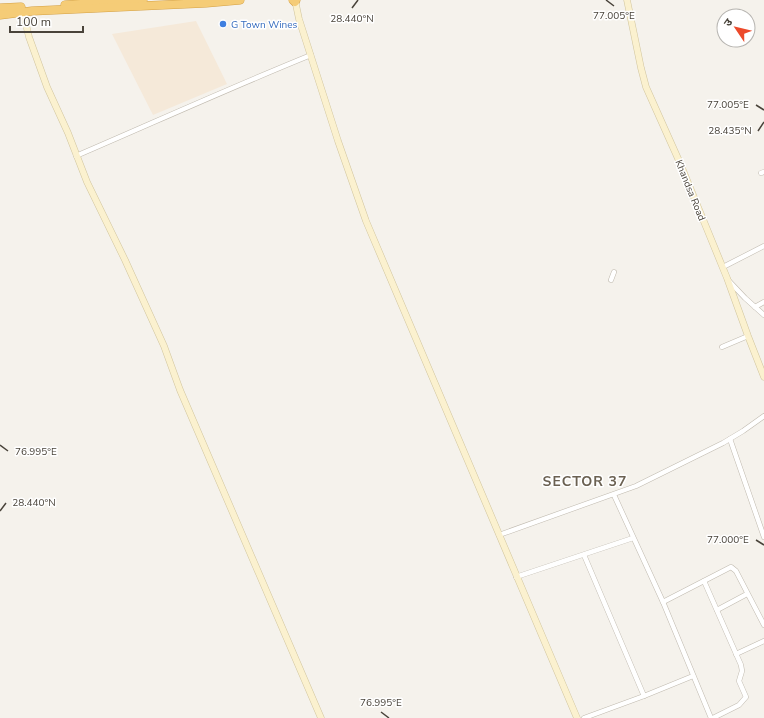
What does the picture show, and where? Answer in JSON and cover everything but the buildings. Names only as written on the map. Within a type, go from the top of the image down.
[{"type":"highway","points":[[0,8],[143,0]]},
{"type":"highway","points":[[0,15],[23,12],[240,0]]},
{"type":"street","points":[[295,0],[299,19],[366,221],[576,718]]},
{"type":"street","name":"Khandsa Road","points":[[627,0],[646,87],[680,163],[723,267],[764,377]]},
{"type":"street","points":[[23,12],[29,36],[47,87],[76,156],[164,346],[183,397],[321,718]]},
{"type":"street","points":[[76,156],[198,104],[250,79],[311,54]]},
{"type":"street","points":[[723,267],[764,246]]},
{"type":"street","points":[[611,280],[614,272]]},
{"type":"street","points":[[727,278],[745,298],[764,315]]},
{"type":"street","points":[[755,307],[764,302]]},
{"type":"street","points":[[722,347],[748,336]]},
{"type":"street","points":[[499,535],[614,494],[673,469],[730,439],[764,416]]},
{"type":"street","points":[[730,439],[764,538]]},
{"type":"street","points":[[614,494],[663,602],[712,718],[739,705],[745,699],[745,694],[739,681],[742,669],[704,581]]},
{"type":"street","points":[[516,577],[633,538]]},
{"type":"street","points":[[584,555],[644,696]]},
{"type":"street","points":[[663,602],[731,566],[736,571],[764,626]]},
{"type":"street","points":[[717,610],[747,594]]},
{"type":"street","points":[[736,654],[764,641]]},
{"type":"street","points":[[584,718],[693,676]]},
{"type":"shaded area","points":[[196,21],[227,84],[153,115],[112,34]]},
{"type":"place","name":"G Town Wines","points":[[223,24]]},
{"type":"district","name":"SECTOR 37","points":[[585,481]]}]
